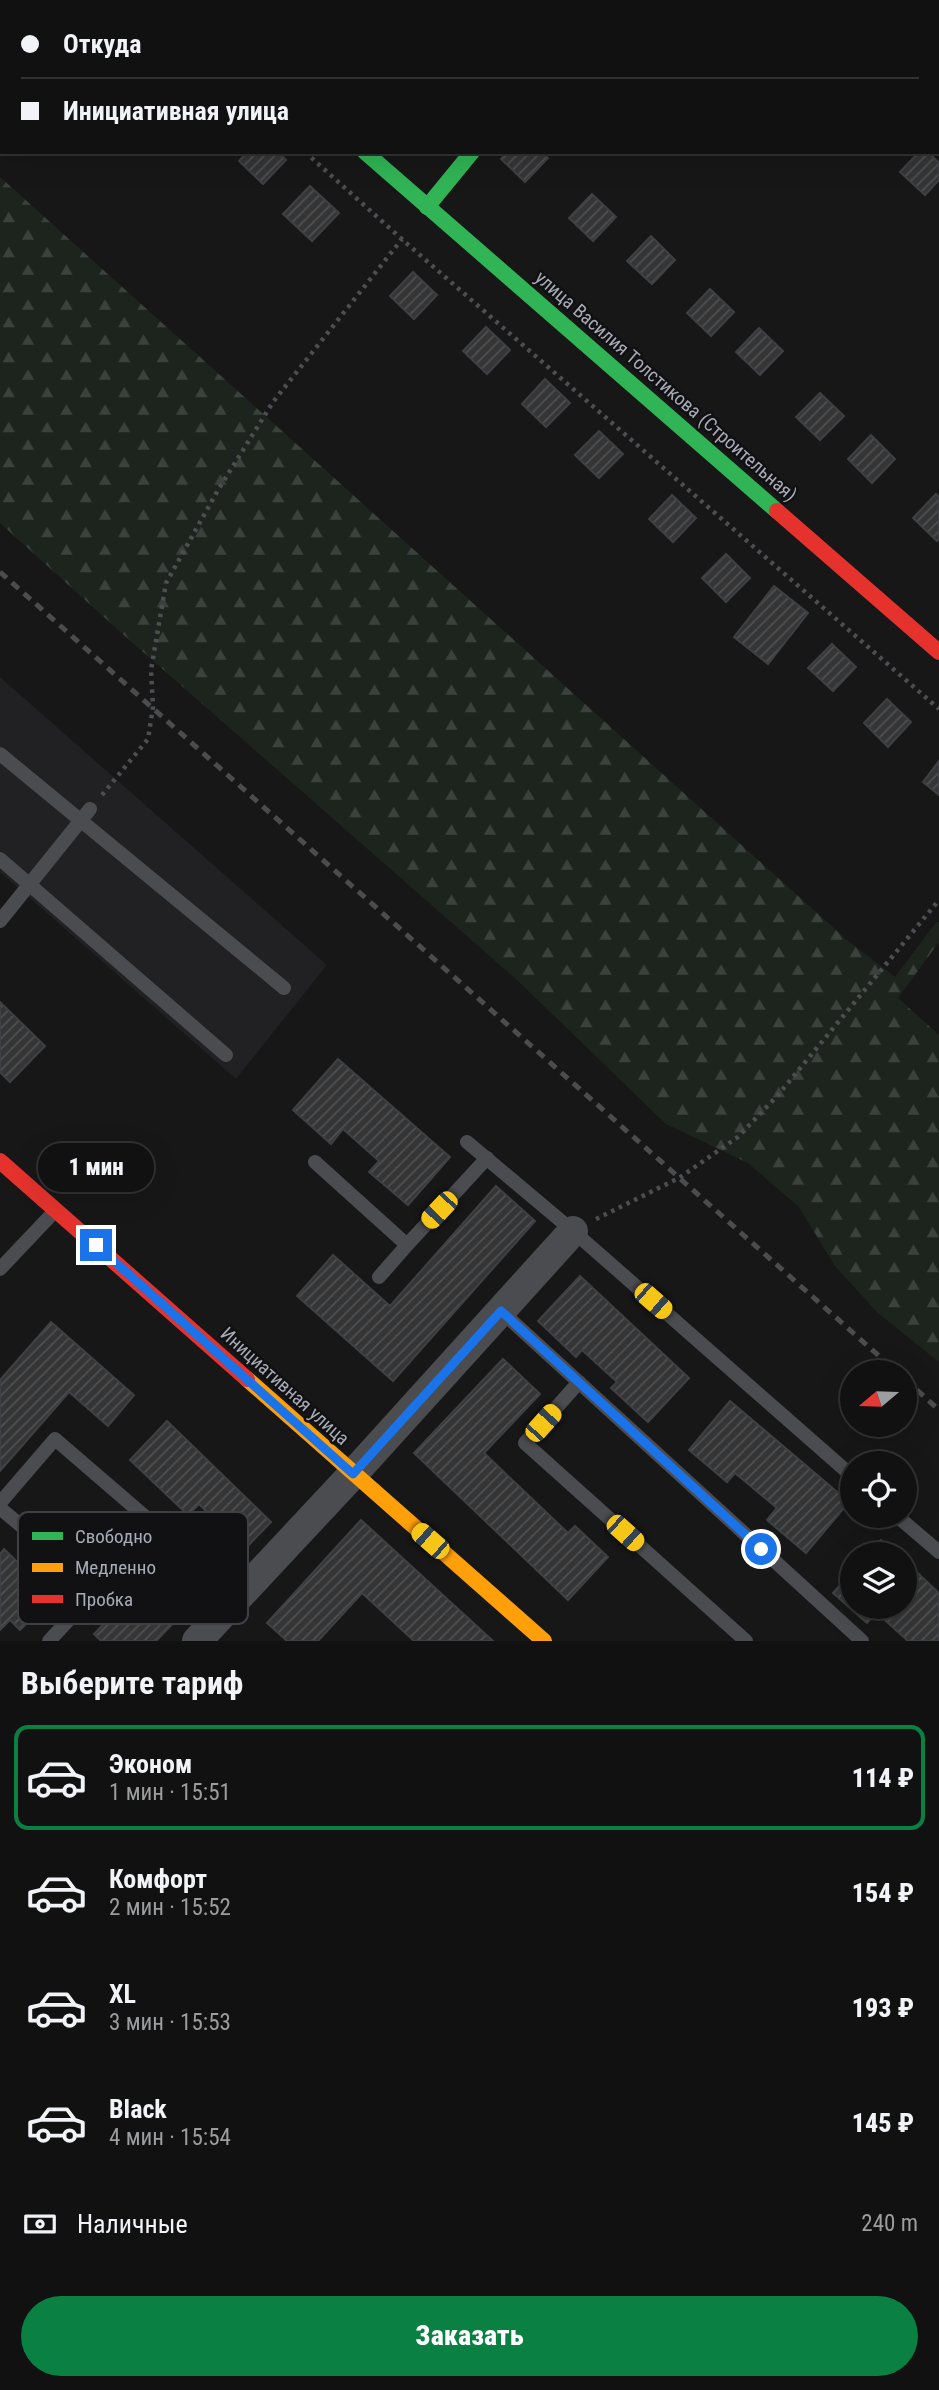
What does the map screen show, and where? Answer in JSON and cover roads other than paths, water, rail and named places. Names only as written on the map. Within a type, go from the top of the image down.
[{"type":"street","name":"улица Василия Толстикова (Строительная)","points":[[367,154],[939,652]]},
{"type":"street","points":[[427,207],[470,154]]},
{"type":"street","name":"Инициативная улица","points":[[0,1161],[544,1641]]},
{"type":"street","points":[[248,1586],[573,1231]]},
{"type":"street","points":[[197,1641],[213,1624]]},
{"type":"lane","points":[[0,754],[284,988]]},
{"type":"lane","points":[[0,921],[90,809]]},
{"type":"lane","points":[[0,859],[226,1055]]},
{"type":"lane","points":[[467,1142],[573,1231],[840,1465]]},
{"type":"lane","points":[[379,1277],[487,1158]]},
{"type":"lane","points":[[315,1162],[407,1245]]},
{"type":"lane","points":[[0,1269],[56,1210]]},
{"type":"lane","points":[[501,1311],[862,1641]]},
{"type":"lane","points":[[579,1382],[525,1443],[746,1641]]},
{"type":"lane","points":[[18,1522],[0,1506],[55,1439],[140,1512]]},
{"type":"lane","points":[[911,1528],[939,1552]]},
{"type":"lane","points":[[49,1641],[65,1624]]},
{"type":"railway","points":[[0,572],[884,1360]]},
{"type":"railway","points":[[917,1390],[939,1410]]}]
